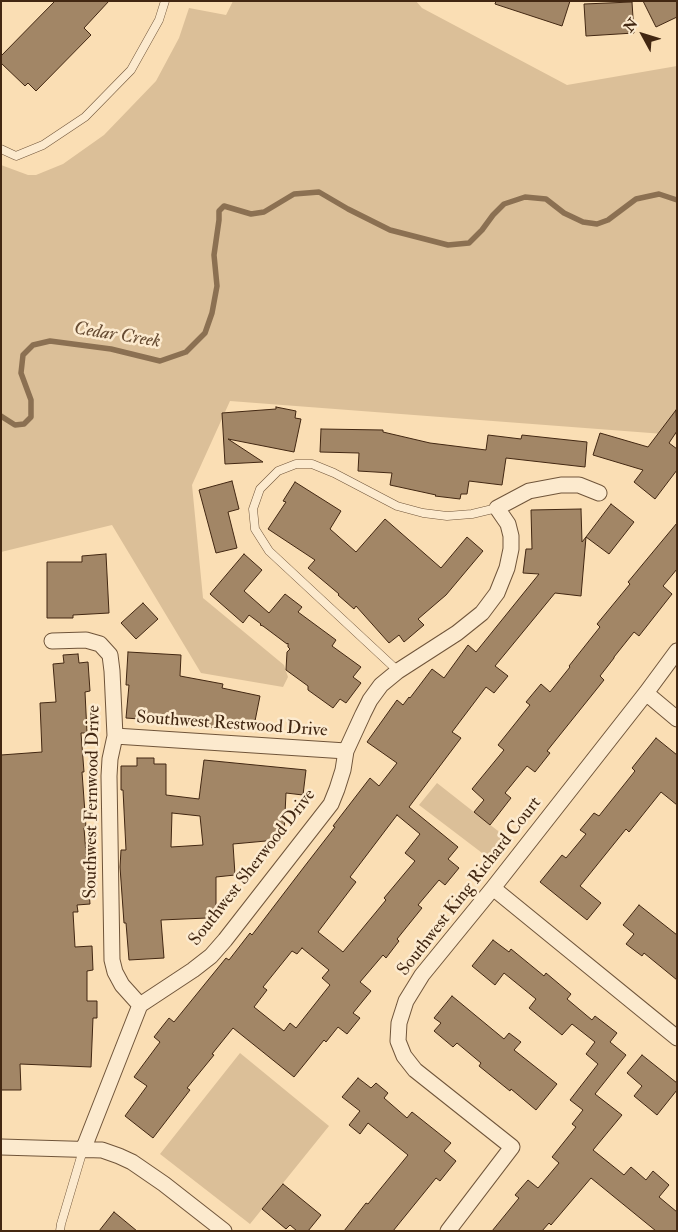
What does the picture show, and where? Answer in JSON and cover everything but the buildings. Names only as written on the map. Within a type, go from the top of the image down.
[{"type":"street","points":[[497,508],[529,491],[561,485],[579,485],[599,492]]},
{"type":"street","name":"Southwest Sherwood Drive","points":[[140,1005],[211,956],[331,804],[338,789],[346,751],[370,700],[381,684],[482,613],[496,593],[507,568],[511,549],[511,536],[508,524],[497,508]]},
{"type":"street","name":"Southwest Fernwood Drive","points":[[52,641],[86,640],[100,644],[110,655],[115,736],[110,759],[112,960],[115,972],[122,985],[140,1005]]},
{"type":"street","name":"Southwest King Richard Court","points":[[448,1231],[512,1147],[415,1070],[404,1056],[398,1041],[399,1023],[406,1000],[422,975],[493,888],[677,651]]},
{"type":"street","points":[[646,693],[677,719]]},
{"type":"street","name":"Southwest Restwood Drive","points":[[115,736],[346,751]]},
{"type":"street","points":[[493,888],[677,1038]]},
{"type":"street","points":[[83,1150],[140,1005]]},
{"type":"street","points":[[1,1147],[102,1150],[119,1156],[132,1162],[164,1184],[224,1231]]},
{"type":"lane","points":[[1,149],[16,156],[43,145],[85,117],[130,70],[159,20],[165,1]]},
{"type":"lane","points":[[398,671],[269,551],[255,528],[253,508],[260,489],[278,471],[296,464],[312,464],[334,473],[397,506],[423,513],[447,516],[472,514],[497,508]]},
{"type":"lane","points":[[60,1231],[83,1150]]},
{"type":"shaded area","points":[[233,1],[416,1],[422,8],[567,85],[677,66],[677,435],[230,401],[192,485],[203,598],[284,665],[288,677],[283,687],[201,673],[112,525],[1,552],[1,165],[28,175],[36,175],[63,164],[104,135],[156,81],[179,38],[189,8],[226,15]]},
{"type":"shaded area","points":[[437,783],[507,838],[490,859],[419,805]]},
{"type":"shaded area","points":[[240,1053],[329,1126],[250,1224],[160,1154]]},
{"type":"waterway","name":"Cedar Creek","points":[[1,416],[15,425],[24,424],[31,417],[31,400],[21,373],[23,355],[33,345],[50,341],[111,349],[160,361],[186,352],[205,333],[212,313],[217,286],[214,255],[219,211],[224,206],[251,214],[264,212],[294,194],[319,192],[390,230],[448,245],[469,243],[504,204],[525,197],[546,199],[564,213],[583,222],[597,224],[608,220],[636,199],[659,194],[677,200]]}]
